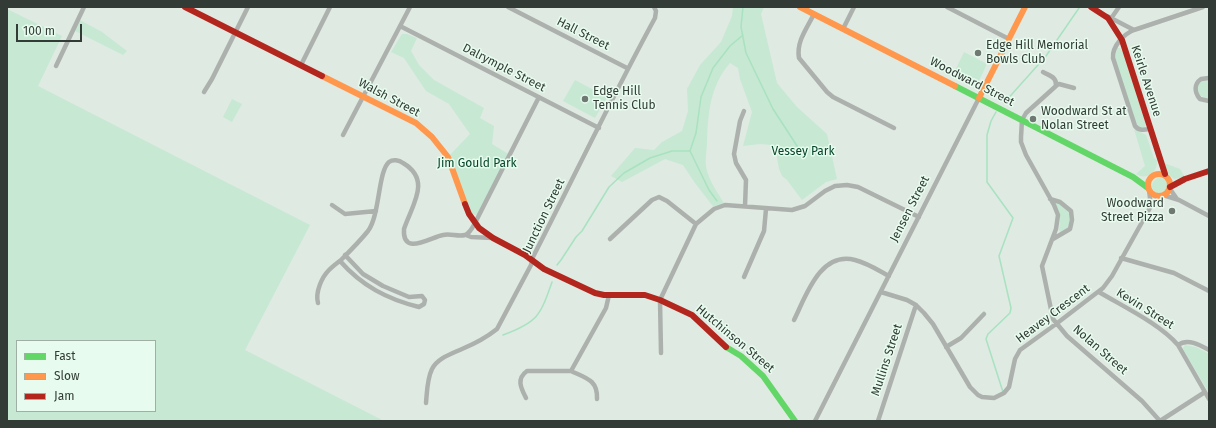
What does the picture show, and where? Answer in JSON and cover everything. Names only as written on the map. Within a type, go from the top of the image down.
[{"type":"street","points":[[56,66],[84,7]]},
{"type":"street","name":"Walsh Street","points":[[185,7],[416,123],[432,137],[448,157],[469,214],[475,223],[484,232],[519,251],[532,261]]},
{"type":"street","points":[[204,92],[248,7]]},
{"type":"street","points":[[301,65],[330,7]]},
{"type":"street","points":[[344,135],[410,7]]},
{"type":"street","name":"Hall Street","points":[[508,7],[628,68]]},
{"type":"street","name":"Woodward Street","points":[[800,7],[1133,177],[1149,189]]},
{"type":"street","points":[[843,29],[854,7]]},
{"type":"street","points":[[946,7],[1009,39]]},
{"type":"street","name":"Jensen Street","points":[[815,421],[1026,7]]},
{"type":"street","name":"Keirle Avenue","points":[[1092,7],[1111,20],[1122,40],[1150,129],[1167,176]]},
{"type":"street","points":[[1119,7],[1111,20],[1134,30]]},
{"type":"street","points":[[1122,40],[1126,34],[1134,30],[1203,7]]},
{"type":"street","name":"Junction Street","points":[[426,403],[427,390],[432,368],[443,358],[470,345],[497,329],[628,68],[655,18],[655,9]]},
{"type":"street","points":[[814,14],[800,43],[798,53],[799,58],[827,92],[833,97],[894,128]]},
{"type":"street","name":"Dalrymple Street","points":[[400,26],[599,128]]},
{"type":"street","name":"Keirle Avenue","points":[[1122,40],[1112,51],[1115,65],[1135,126],[1142,130],[1150,129]]},
{"type":"street","points":[[1043,72],[1055,79],[1056,86]]},
{"type":"street","points":[[1209,78],[1202,79],[1196,85],[1195,89],[1200,99],[1209,101]]},
{"type":"street","points":[[1022,120],[1030,109],[1059,84],[1074,88]]},
{"type":"street","points":[[466,235],[475,223],[539,97]]},
{"type":"street","points":[[744,111],[740,121],[734,154],[736,163],[746,180],[746,206]]},
{"type":"street","name":"Nolan Street","points":[[1022,120],[1022,142],[1026,155],[1058,216],[1053,239],[1042,266],[1053,319],[1067,336],[1142,401],[1160,421]]},
{"type":"street","name":"Keirle Avenue","points":[[1153,175],[1158,164],[1158,153]]},
{"type":"street","points":[[318,303],[316,296],[329,270],[346,255],[368,230],[376,211],[384,168],[389,162],[398,161],[405,164],[418,178],[418,192],[403,234],[406,240],[411,243],[420,244],[440,235],[466,235],[471,237],[493,238]]},
{"type":"street","points":[[1162,196],[1170,188],[1185,179],[1209,171]]},
{"type":"street","points":[[1151,206],[1148,182],[1153,175],[1185,179]]},
{"type":"street","name":"Woodward Street","points":[[1133,177],[1144,178],[1153,175]]},
{"type":"street","points":[[1167,176],[1170,188],[1178,200]]},
{"type":"street","points":[[661,353],[660,300],[696,224],[714,209],[725,205],[792,210],[805,206],[830,188],[847,185],[858,187],[919,217]]},
{"type":"street","points":[[1149,189],[1154,195],[1178,200],[1209,216]]},
{"type":"street","name":"Heavey Crescent","points":[[881,292],[899,297],[916,305],[933,324],[974,392],[982,397],[994,398],[1000,396],[1007,390],[1014,359],[1020,350],[1099,292],[1112,276],[1151,206],[1156,199],[1162,196]]},
{"type":"street","points":[[610,239],[652,200],[659,198],[667,201],[696,224]]},
{"type":"street","points":[[1050,199],[1060,202],[1071,211],[1072,220],[1070,229],[1053,239]]},
{"type":"street","points":[[332,205],[344,214],[376,211]]},
{"type":"street","points":[[744,277],[764,231],[766,209]]},
{"type":"street","points":[[340,261],[355,276],[379,293],[420,307],[424,304],[425,300],[423,297],[407,296],[372,281],[354,266],[346,255]]},
{"type":"street","points":[[1121,258],[1174,273],[1209,291]]},
{"type":"street","points":[[794,320],[816,276],[829,264],[841,260],[854,260],[889,276]]},
{"type":"street","name":"Hutchinson Street","points":[[532,261],[544,269],[600,294],[609,296],[645,295],[660,300],[692,315],[724,346],[741,356],[763,376],[771,385],[795,421]]},
{"type":"street","name":"Kevin Street","points":[[1099,292],[1162,330],[1178,345],[1209,399]]},
{"type":"street","points":[[571,370],[606,308],[609,296]]},
{"type":"street","name":"Mullins Street","points":[[878,421],[916,305]]},
{"type":"street","points":[[946,347],[961,338],[984,314]]},
{"type":"street","name":"Kevin Street","points":[[1178,345],[1182,342],[1194,343],[1209,350]]},
{"type":"street","points":[[526,398],[520,383],[522,376],[527,371],[571,370],[594,383],[597,389],[597,399]]},
{"type":"street","points":[[1160,421],[1205,392]]},
{"type":"green space","name":"Vessey Park","points":[[733,7],[764,7],[761,14],[777,83],[797,107],[827,134],[837,179],[826,182],[802,200],[787,180],[782,176],[779,169],[776,152],[771,145],[760,144],[743,146],[752,112],[740,79],[738,68],[730,63],[718,81],[711,100],[708,121],[706,160],[709,176],[725,205],[715,209],[683,165],[665,159],[622,182],[611,176],[635,148],[654,150],[662,142],[682,131],[688,111],[687,89],[700,65],[721,42],[732,16]]},
{"type":"green space","points":[[7,9],[62,36],[38,86],[310,225],[245,350],[384,421],[7,421]]},
{"type":"green space","points":[[78,19],[102,32],[127,51],[123,55],[73,30]]},
{"type":"green space","name":"Jim Gould Park","points":[[402,34],[407,34],[417,38],[411,51],[419,65],[434,80],[484,108],[480,118],[494,126],[492,144],[510,155],[479,215],[469,214],[448,157],[470,134],[449,104],[426,91],[404,58],[391,52]]},
{"type":"green space","points":[[1117,48],[1120,48],[1123,52],[1146,125],[1144,128],[1140,128],[1136,124],[1115,59]]},
{"type":"green space","points":[[964,52],[987,64],[976,87],[953,75]]},
{"type":"green space","name":"Edge Hill Tennis Club","points":[[575,80],[607,97],[595,118],[563,101]]},
{"type":"green space","points":[[1202,80],[1209,81],[1209,99],[1199,94],[1197,90],[1197,87]]},
{"type":"green space","points":[[232,99],[242,104],[232,122],[223,117]]},
{"type":"green space","points":[[1134,129],[1146,135],[1154,158],[1157,160],[1154,172],[1148,176],[1140,176],[1136,174],[1145,166]]},
{"type":"green space","points":[[1164,163],[1180,169],[1185,177],[1174,179],[1166,172]]},
{"type":"green space","points":[[1157,178],[1163,178],[1168,183],[1166,192],[1163,194],[1157,194],[1152,189],[1152,183]]},
{"type":"green space","points":[[1058,203],[1065,207],[1071,216],[1069,229],[1061,233],[1059,230],[1060,220],[1055,204]]},
{"type":"green space","points":[[1185,345],[1196,347],[1209,354],[1209,393],[1184,351],[1183,348]]},
{"type":"waterway","points":[[743,7],[741,27],[746,53],[773,109],[801,152]]},
{"type":"waterway","points":[[1004,103],[1046,56],[1079,8]]},
{"type":"waterway","points":[[717,201],[709,190],[690,151],[696,133],[701,97],[713,68],[730,46],[743,35]]},
{"type":"waterway","points":[[996,112],[991,121],[987,135],[987,182],[1013,218],[999,256],[1011,308],[1010,313],[988,334],[986,339],[1003,392]]},
{"type":"waterway","points":[[557,265],[576,237],[582,231],[609,187],[624,173],[650,158],[672,151],[690,151]]},
{"type":"waterway","points":[[503,335],[524,326],[536,316],[544,303],[552,282]]},
{"type":"traffic: fast","points":[[955,86],[1133,177],[1148,188]]},
{"type":"traffic: fast","points":[[726,347],[741,356],[763,376],[795,421]]},
{"type":"traffic: slow","points":[[800,7],[955,86]]},
{"type":"traffic: slow","points":[[979,98],[1025,7]]},
{"type":"traffic: slow","points":[[322,76],[416,123],[432,137],[448,157],[465,204]]},
{"type":"traffic: slow","points":[[1155,174],[1163,174],[1170,181],[1170,185],[1170,189],[1163,196],[1155,196],[1148,189],[1148,181],[1155,174]]},
{"type":"traffic: jam","points":[[185,7],[322,76]]},
{"type":"traffic: jam","points":[[1091,7],[1108,18],[1122,40],[1165,174]]},
{"type":"traffic: jam","points":[[1170,187],[1185,179],[1209,171]]},
{"type":"traffic: jam","points":[[465,204],[469,214],[479,228],[493,238],[525,255],[544,269],[595,293],[604,295],[645,295],[660,300],[692,315],[726,347]]},
{"type":"place","name":"Edge Hill Memorial Bowls Club","points":[[978,53]]},
{"type":"place","name":"Edge Hill Tennis Club","points":[[585,99]]},
{"type":"place","name":"Woodward St at Nolan Street","points":[[1033,119]]},
{"type":"place","name":"Woodward Street Pizza","points":[[1172,211]]}]
